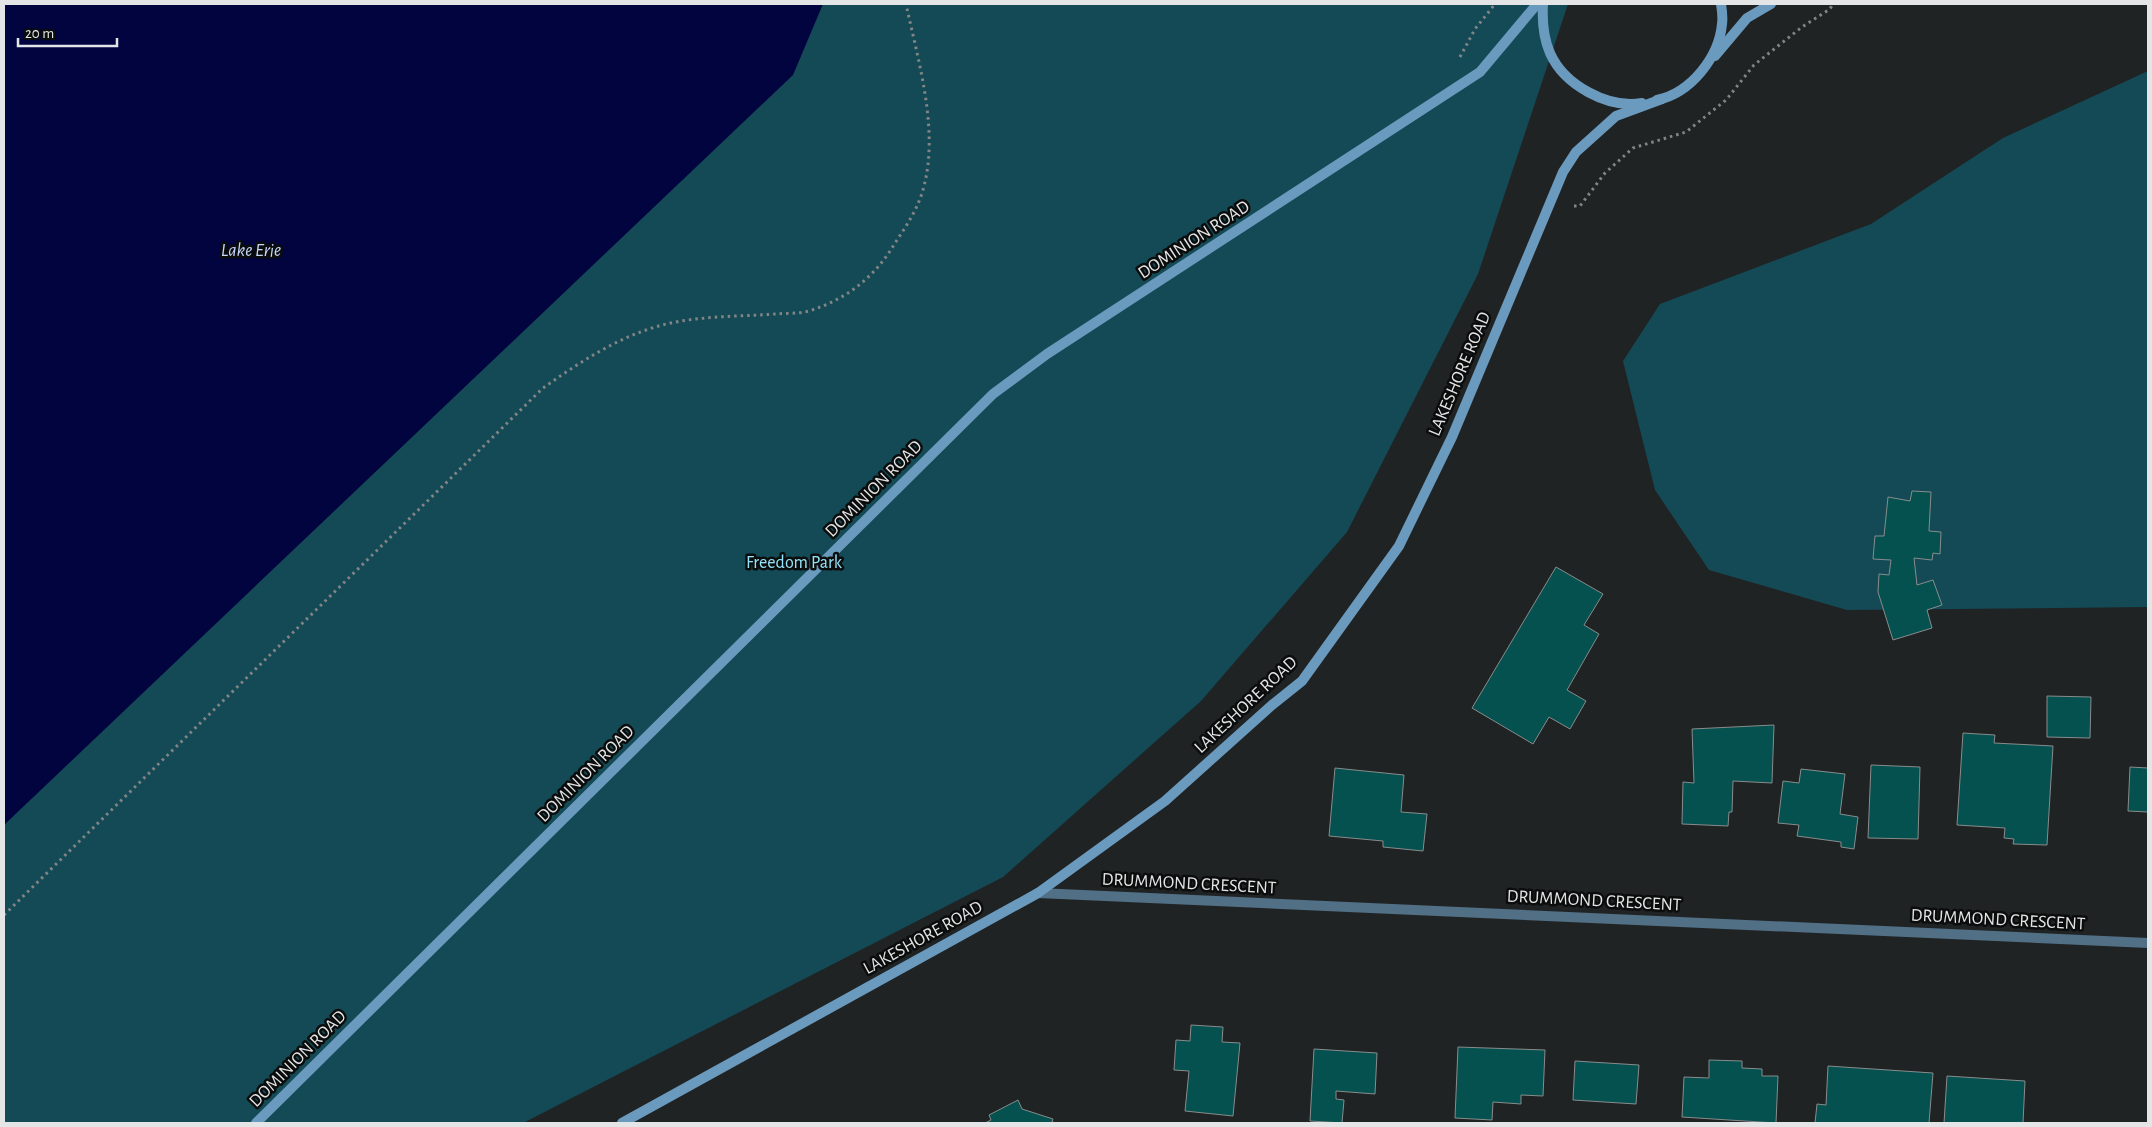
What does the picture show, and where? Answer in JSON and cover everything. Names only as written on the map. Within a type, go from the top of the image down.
[{"type":"main road","name":"DOMINION ROAD","points":[[256,1123],[993,394],[1047,354],[1480,72],[1537,4]]},
{"type":"main road","points":[[1543,4],[1542,26],[1551,54],[1566,75],[1586,91],[1610,101],[1636,104],[1662,99],[1683,88],[1701,72],[1747,18],[1771,4]]},
{"type":"main road","points":[[1701,72],[1715,49],[1722,24],[1722,4]]},
{"type":"main road","name":"LAKESHORE ROAD","points":[[622,1123],[1038,893],[1164,801],[1272,705],[1302,681],[1399,546],[1452,437],[1563,172],[1576,152],[1616,116],[1662,99]]},
{"type":"street","name":"DRUMMOND CRESCENT","points":[[1038,893],[2148,943]]},
{"type":"path","points":[[4,915],[543,388],[577,364],[612,343],[649,329],[687,320],[807,312],[846,296],[882,264],[914,213],[924,186],[928,151],[927,103],[906,4]]},
{"type":"path","points":[[1475,29],[1495,4]]},
{"type":"path","points":[[1580,206],[1605,173],[1634,148],[1686,132],[1726,100],[1754,65],[1802,27],[1830,9],[1833,4]]},
{"type":"green space","name":"Freedom Park","points":[[793,4],[1568,4],[1478,274],[1347,532],[1201,701],[1003,877],[523,1123],[4,1123],[4,688]]},
{"type":"green space","points":[[2148,71],[2148,607],[1847,610],[1709,570],[1655,490],[1623,361],[1660,304],[1871,224],[2003,138]]},
{"type":"water","name":"Lake Erie","points":[[4,4],[823,4],[793,75],[4,825]]},
{"type":"building","points":[[1912,491],[1931,492],[1929,531],[1941,532],[1940,554],[1933,553],[1932,560],[1914,558],[1917,585],[1933,580],[1942,605],[1927,610],[1932,628],[1893,640],[1878,592],[1879,574],[1889,575],[1891,560],[1873,559],[1875,536],[1884,536],[1888,497],[1910,501]]},
{"type":"building","points":[[1556,567],[1603,594],[1584,625],[1599,634],[1567,690],[1586,701],[1570,729],[1549,717],[1533,744],[1472,708]]},
{"type":"building","points":[[2047,696],[2091,697],[2090,738],[2047,737]]},
{"type":"building","points":[[1774,725],[1772,783],[1733,781],[1732,812],[1729,812],[1728,826],[1682,824],[1683,782],[1694,783],[1692,729]]},
{"type":"building","points":[[1963,733],[1995,735],[1994,743],[2053,746],[2047,845],[2013,844],[2014,839],[2004,838],[2005,828],[1957,825]]},
{"type":"building","points":[[1871,765],[1920,767],[1918,839],[1868,838]]},
{"type":"building","points":[[2130,767],[2148,768],[2148,812],[2128,811]]},
{"type":"building","points":[[1335,768],[1404,775],[1401,812],[1427,814],[1423,851],[1383,847],[1383,841],[1329,836]]},
{"type":"building","points":[[1801,769],[1845,774],[1840,814],[1858,817],[1854,849],[1841,847],[1841,842],[1797,836],[1799,825],[1778,823],[1783,781],[1799,783]]},
{"type":"building","points":[[1191,1025],[1223,1027],[1222,1042],[1240,1043],[1233,1116],[1185,1111],[1189,1071],[1174,1070],[1176,1040],[1190,1041]]},
{"type":"building","points":[[1458,1047],[1545,1050],[1543,1096],[1521,1095],[1521,1104],[1493,1102],[1492,1120],[1455,1118]]},
{"type":"building","points":[[1314,1049],[1377,1053],[1375,1094],[1336,1091],[1336,1099],[1344,1100],[1342,1123],[1310,1121]]},
{"type":"building","points":[[1709,1060],[1742,1061],[1742,1068],[1762,1069],[1762,1076],[1778,1076],[1776,1123],[1682,1117],[1684,1077],[1709,1078]]},
{"type":"building","points":[[1575,1061],[1639,1065],[1636,1104],[1573,1100]]},
{"type":"building","points":[[1828,1066],[1933,1073],[1929,1123],[1815,1123],[1817,1104],[1826,1105]]},
{"type":"building","points":[[1947,1076],[2025,1081],[2023,1123],[1944,1123]]},
{"type":"building","points":[[1018,1100],[1022,1109],[1053,1119],[1052,1122],[1057,1123],[985,1123],[991,1120],[989,1115]]}]
